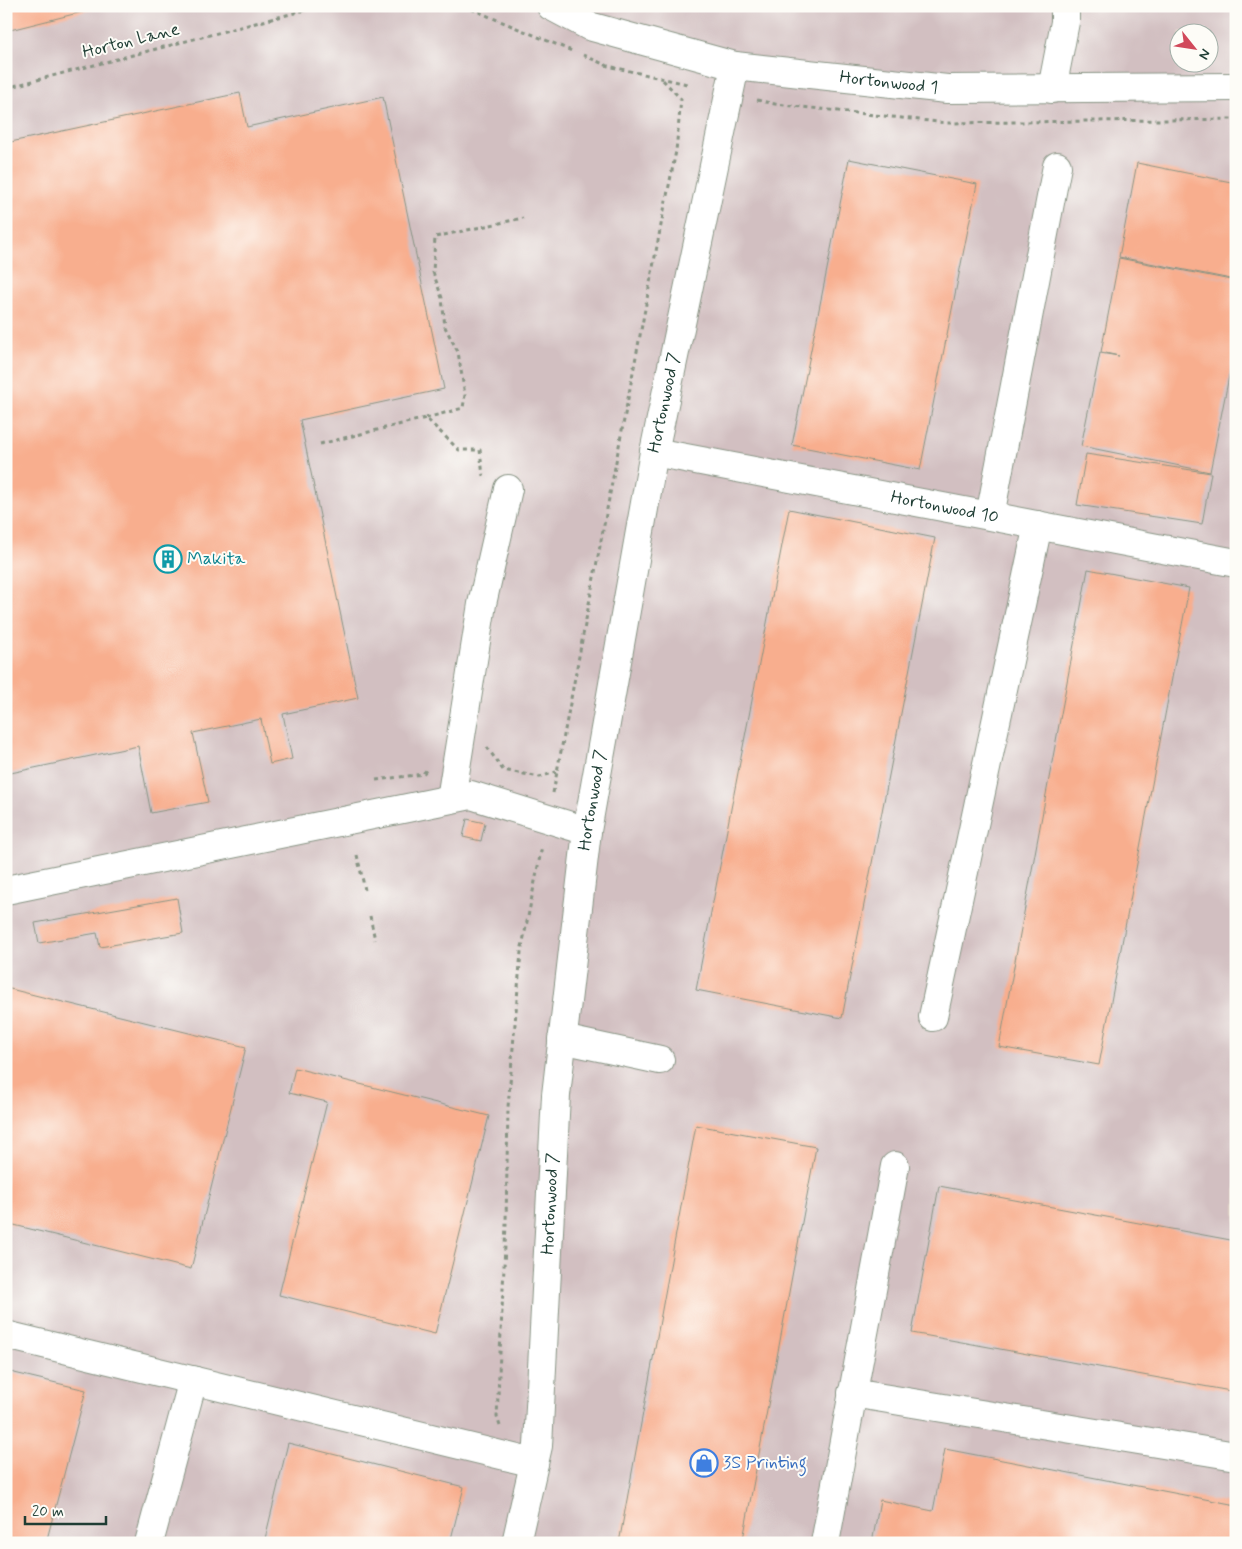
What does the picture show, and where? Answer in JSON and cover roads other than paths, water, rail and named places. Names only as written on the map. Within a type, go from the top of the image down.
[{"type":"street","name":"Hortonwood 1","points":[[551,6],[589,26],[734,66],[947,89],[1236,87]]},
{"type":"street","points":[[1052,88],[1065,22],[1065,6]]},
{"type":"street","name":"Hortonwood 7","points":[[516,1543],[538,1446],[556,1095],[587,831],[654,452],[734,66]]},
{"type":"street","points":[[990,516],[1057,166]]},
{"type":"street","name":"Hortonwood 10","points":[[654,452],[1236,563]]},
{"type":"street","points":[[451,799],[482,604],[508,489]]},
{"type":"street","points":[[933,1017],[1038,524]]},
{"type":"street","points":[[6,890],[471,795],[587,831]]},
{"type":"street","points":[[562,1039],[660,1060]]},
{"type":"street","points":[[825,1543],[895,1166]]},
{"type":"street","points":[[6,1334],[534,1463]]},
{"type":"street","points":[[149,1543],[193,1380]]},
{"type":"street","points":[[852,1393],[1236,1456]]},
{"type":"place","name":"Makita","points":[[168,559]]},
{"type":"place","name":"3S Printing","points":[[704,1463]]}]
